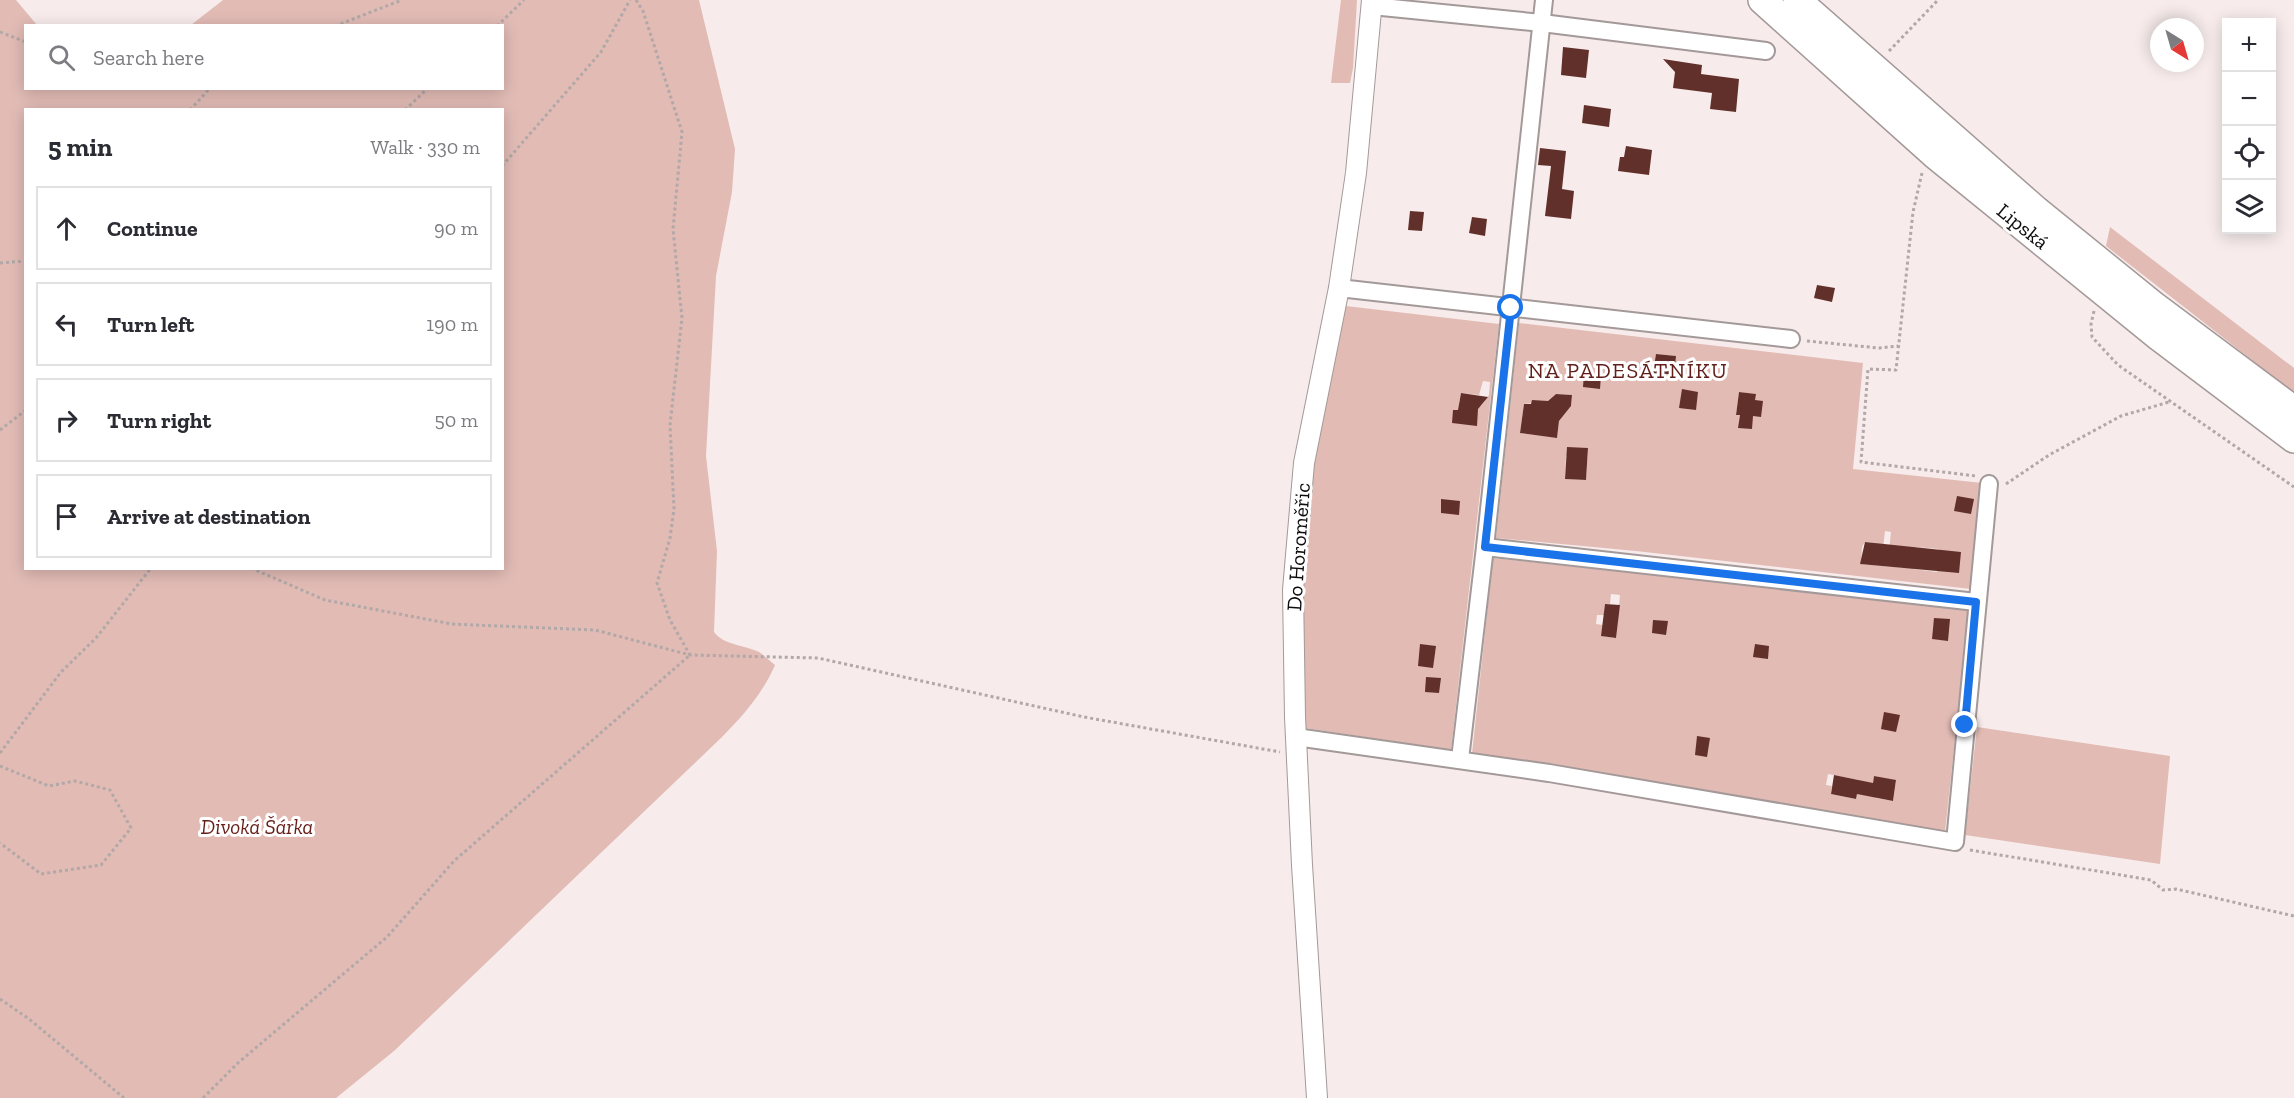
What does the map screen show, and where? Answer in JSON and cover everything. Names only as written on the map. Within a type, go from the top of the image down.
[{"type":"highway","name":"Lipská","points":[[1762,0],[1935,155],[2159,337],[2294,439]]},
{"type":"highway","name":"Lipská","points":[[1797,0],[2045,217],[2152,304],[2294,410]]},
{"type":"street","points":[[1460,759],[1544,0]]},
{"type":"street","points":[[1372,3],[1766,51]]},
{"type":"street","name":"Do Horoměřic","points":[[1317,1098],[1297,745],[1293,590],[1304,463],[1339,288],[1356,173],[1372,3]]},
{"type":"street","points":[[1339,288],[1791,339]]},
{"type":"street","points":[[1297,745],[1460,759],[1955,842],[1989,484]]},
{"type":"street","points":[[1485,547],[1976,602]]},
{"type":"path","points":[[340,24],[402,0]]},
{"type":"path","points":[[499,24],[524,0]]},
{"type":"path","points":[[504,164],[601,52],[630,0]]},
{"type":"path","points":[[636,0],[643,11],[682,132],[673,229],[682,318],[670,425],[674,509],[670,538],[657,583],[670,620],[690,655]]},
{"type":"path","points":[[1887,53],[1938,0]]},
{"type":"path","points":[[0,32],[24,41]]},
{"type":"path","points":[[192,108],[208,90]]},
{"type":"path","points":[[407,108],[426,90]]},
{"type":"path","points":[[1924,164],[1913,212],[1896,370],[1868,369],[1861,462],[1988,477],[1989,484],[2004,486],[2049,455],[2121,416],[2169,402]]},
{"type":"path","points":[[0,263],[24,261]]},
{"type":"path","points":[[2092,337],[2118,365],[2294,487]]},
{"type":"path","points":[[1791,339],[1880,348],[1898,346]]},
{"type":"path","points":[[0,430],[24,412]]},
{"type":"path","points":[[0,753],[61,672],[96,638],[149,570]]},
{"type":"path","points":[[256,570],[325,600],[452,624],[595,630],[690,655],[818,658],[1084,717],[1297,745]]},
{"type":"path","points":[[203,1098],[239,1062],[387,937],[454,861],[690,655]]},
{"type":"path","points":[[0,766],[49,786],[75,781],[110,790],[131,828],[101,866],[41,874],[0,843]]},
{"type":"path","points":[[1955,842],[1968,849],[2151,880],[2163,890],[2176,889],[2294,916]]},
{"type":"path","points":[[0,999],[29,1019],[124,1098]]},
{"type":"green space","name":"Divoká Šárka","points":[[0,0],[16,0],[36,24],[24,24],[24,90],[504,90],[504,24],[192,24],[223,0],[699,0],[735,149],[732,192],[716,276],[706,456],[717,551],[714,632],[723,640],[759,652],[775,665],[758,695],[722,737],[394,1051],[336,1098],[0,1098]]},
{"type":"green space","points":[[1341,0],[1357,0],[1353,68],[1350,83],[1331,83]]},
{"type":"green space","points":[[2110,227],[2294,368],[2294,393],[2106,246]]},
{"type":"green space","points":[[1346,306],[1499,324],[1451,750],[1305,728],[1302,588],[1314,459]],"holes":[[[1483,381],[1490,382],[1489,395],[1481,406],[1459,403],[1461,393],[1479,395]]]},
{"type":"green space","points":[[1519,323],[1863,363],[1853,469],[1982,483],[1971,589],[1636,551],[1496,538]],"holes":[[[1656,354],[1675,356],[1675,363],[1678,363],[1677,376],[1654,373]],[[1739,392],[1755,394],[1753,416],[1739,427],[1740,415],[1736,414]],[[1556,394],[1572,395],[1571,406],[1559,421],[1557,437],[1520,433],[1524,404],[1548,401]],[[1588,449],[1586,480],[1565,479],[1566,456],[1574,456]],[[1885,531],[1891,532],[1889,551],[1907,553],[1905,568],[1861,564],[1862,547],[1865,542],[1876,543],[1883,549]],[[1916,547],[1939,549],[1937,572],[1913,569]]]},
{"type":"green space","points":[[1493,558],[1969,609],[1945,832],[1705,793],[1552,765],[1472,754]],"holes":[[[1611,594],[1620,595],[1616,638],[1602,636],[1603,625],[1596,624],[1597,615],[1604,615],[1605,604],[1610,604]],[[1828,774],[1859,780],[1856,799],[1831,794],[1832,786],[1826,785]],[[1874,776],[1896,781],[1893,801],[1876,798],[1877,791],[1872,790]]]},
{"type":"green space","points":[[1977,727],[2170,756],[2160,864],[1965,835]]},
{"type":"building","points":[[1563,47],[1589,50],[1586,78],[1561,75]]},
{"type":"building","points":[[1663,59],[1702,65],[1701,74],[1739,79],[1736,112],[1710,109],[1712,93],[1673,88],[1675,72]]},
{"type":"building","points":[[1584,105],[1611,109],[1609,127],[1582,123]]},
{"type":"building","points":[[1626,146],[1652,150],[1649,175],[1618,171],[1620,157],[1624,157]]},
{"type":"building","points":[[1540,148],[1566,151],[1562,189],[1574,191],[1571,219],[1545,216],[1551,166],[1538,165]]},
{"type":"building","points":[[1410,211],[1424,212],[1422,231],[1408,230]]},
{"type":"building","points":[[1472,217],[1487,219],[1485,236],[1469,233]]},
{"type":"building","points":[[1817,285],[1835,288],[1832,302],[1814,298]]},
{"type":"building","points":[[1656,354],[1676,356],[1674,375],[1653,373]]},
{"type":"building","points":[[1584,374],[1601,375],[1600,389],[1583,387]]},
{"type":"building","points":[[1682,389],[1698,392],[1696,410],[1679,408]]},
{"type":"building","points":[[1739,392],[1756,394],[1755,400],[1763,401],[1761,417],[1753,416],[1752,429],[1738,428],[1740,415],[1736,415]]},
{"type":"building","points":[[1461,393],[1488,397],[1478,409],[1477,426],[1452,423],[1453,410],[1458,410]]},
{"type":"building","points":[[1556,394],[1572,395],[1571,406],[1559,421],[1557,438],[1520,433],[1524,404],[1531,404],[1532,400],[1548,401]]},
{"type":"building","points":[[1567,447],[1588,448],[1586,480],[1565,479]]},
{"type":"building","points":[[1957,496],[1974,499],[1971,514],[1954,511]]},
{"type":"building","points":[[1441,499],[1460,501],[1459,515],[1441,513]]},
{"type":"building","points":[[1865,542],[1961,552],[1959,573],[1860,564]]},
{"type":"building","points":[[1605,604],[1620,605],[1616,638],[1601,636]]},
{"type":"building","points":[[1934,618],[1950,619],[1948,641],[1932,639]]},
{"type":"building","points":[[1653,620],[1668,621],[1666,635],[1652,633]]},
{"type":"building","points":[[1420,644],[1436,646],[1433,668],[1418,666]]},
{"type":"building","points":[[1755,644],[1769,646],[1768,659],[1753,657]]},
{"type":"building","points":[[1426,677],[1441,678],[1439,693],[1425,692]]},
{"type":"building","points":[[1884,712],[1900,715],[1896,732],[1881,729]]},
{"type":"building","points":[[1697,736],[1710,738],[1707,757],[1695,755]]},
{"type":"building","points":[[1834,775],[1873,783],[1874,776],[1896,780],[1893,801],[1857,794],[1856,799],[1831,794]]},
{"type":"district","name":"NA PADESÁTNÍKU","points":[[1628,370]]},
{"type":"route","points":[[1511,308],[1485,547],[1582,556],[1976,602],[1965,725]]}]
